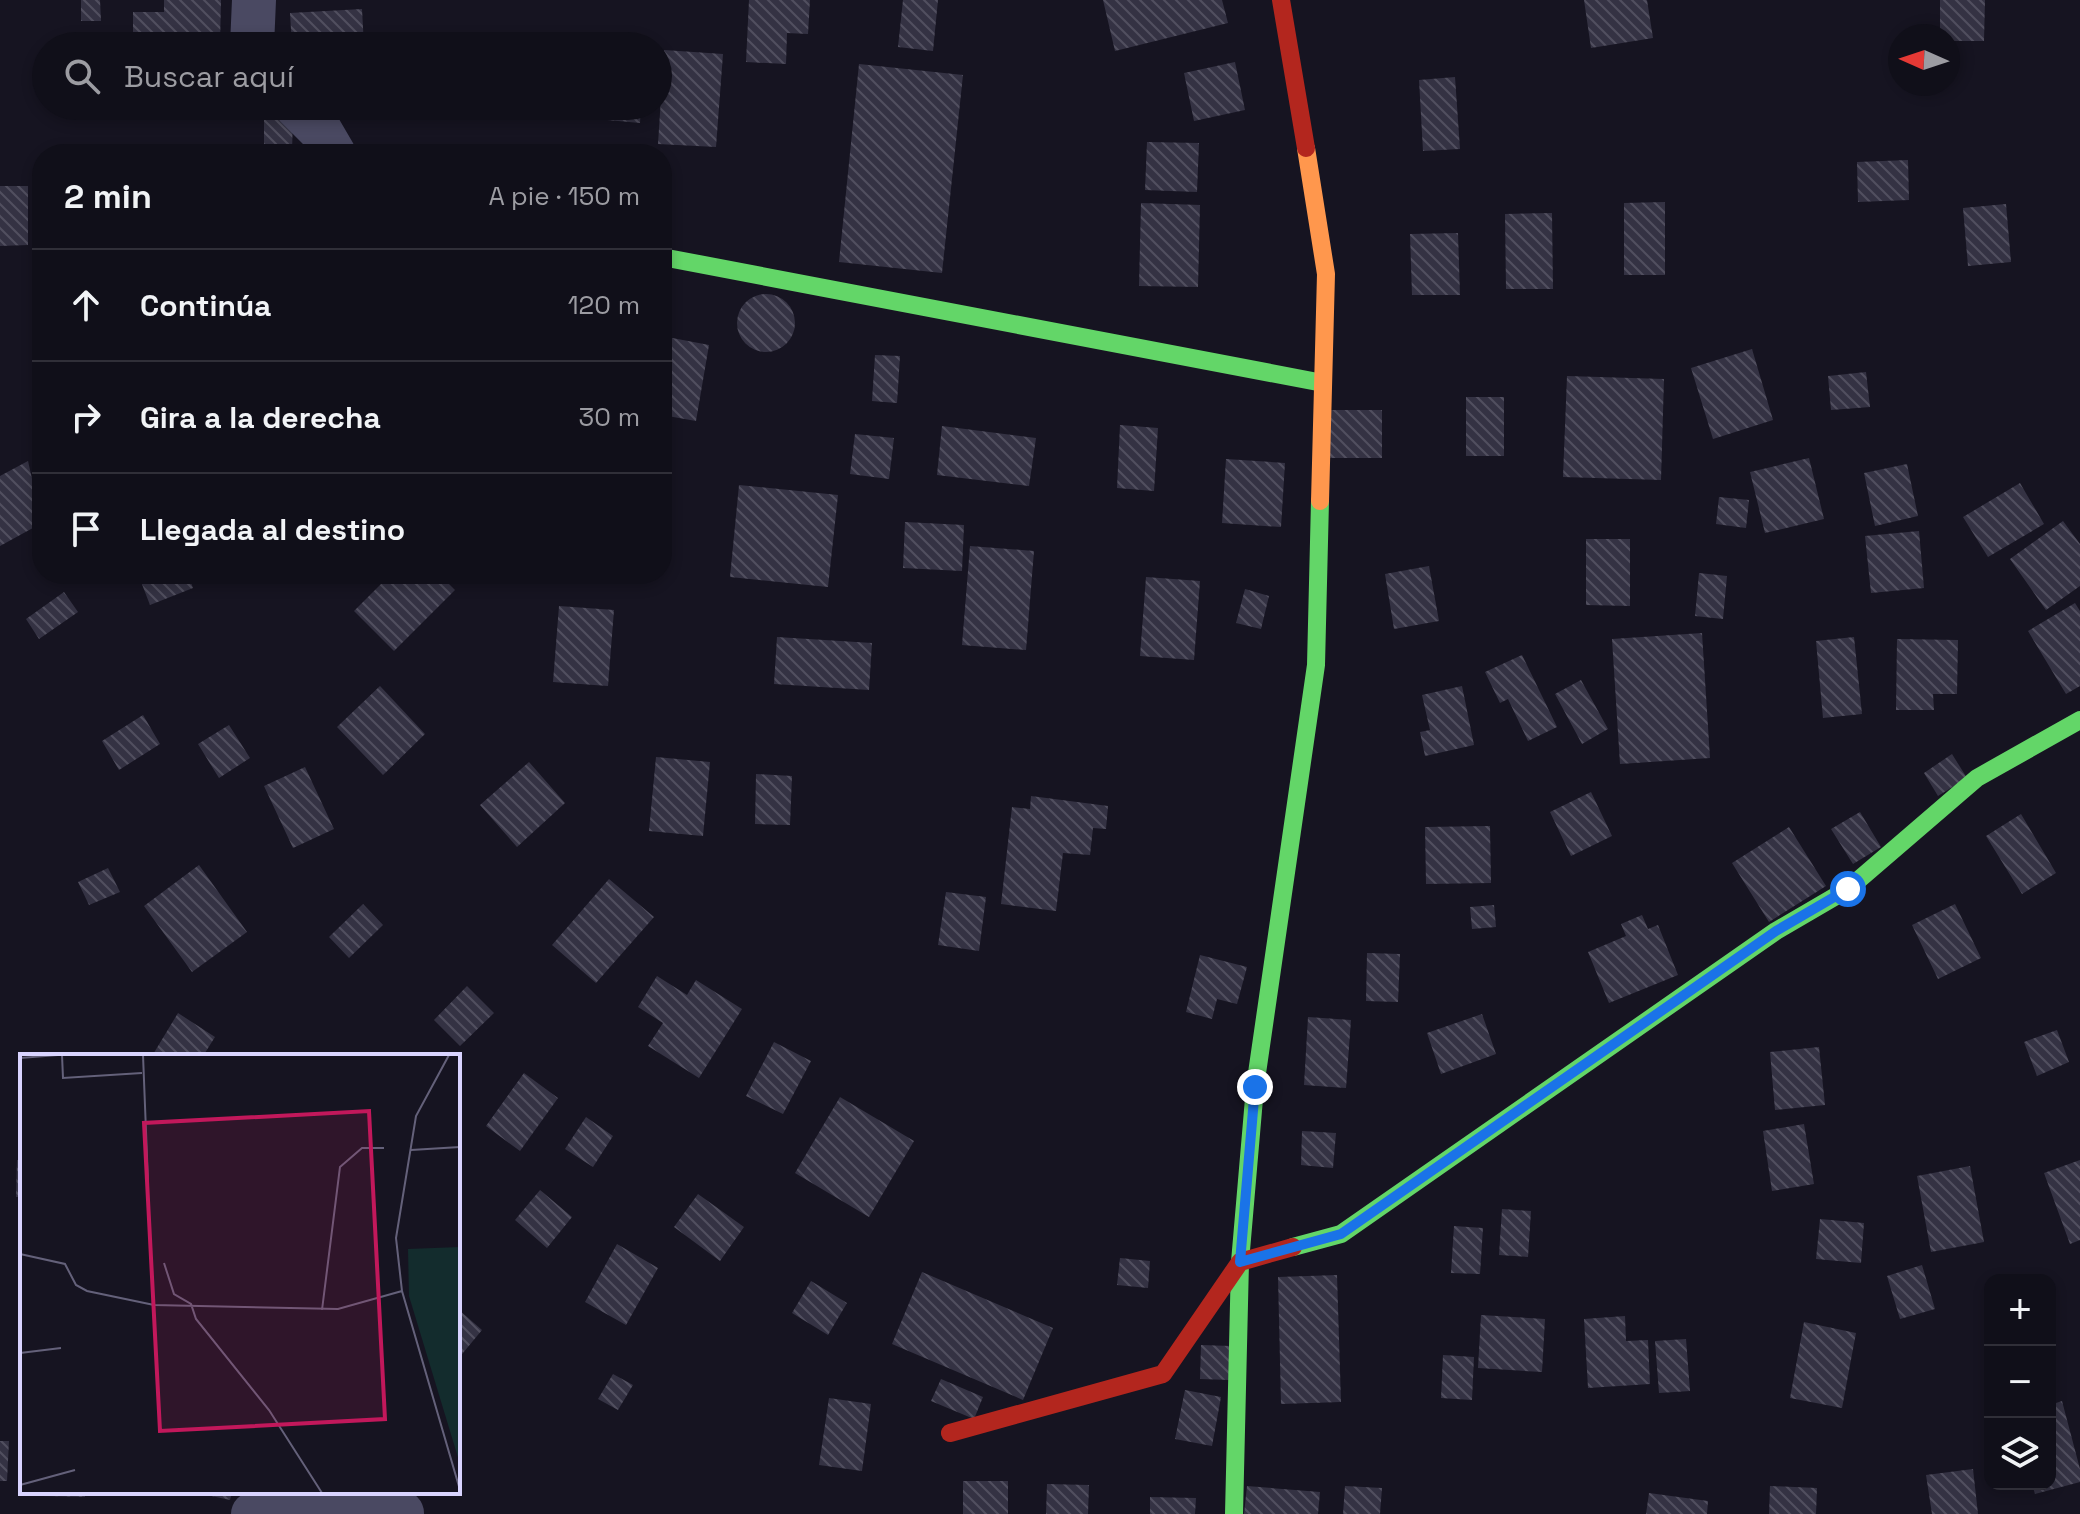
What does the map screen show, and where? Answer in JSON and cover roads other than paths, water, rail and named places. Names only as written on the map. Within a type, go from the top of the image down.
[{"type":"street","points":[[253,32],[254,0]]},
{"type":"street","points":[[1234,1514],[1240,1262],[1255,1087],[1316,665],[1326,274],[1281,0]]},
{"type":"street","points":[[310,120],[328,144]]},
{"type":"street","points":[[672,259],[1323,383]]},
{"type":"street","points":[[950,1433],[1163,1374],[1240,1262],[1341,1234],[1776,931],[1848,889],[1977,778],[2080,720]]},
{"type":"street","points":[[253,1514],[402,1513]]}]
